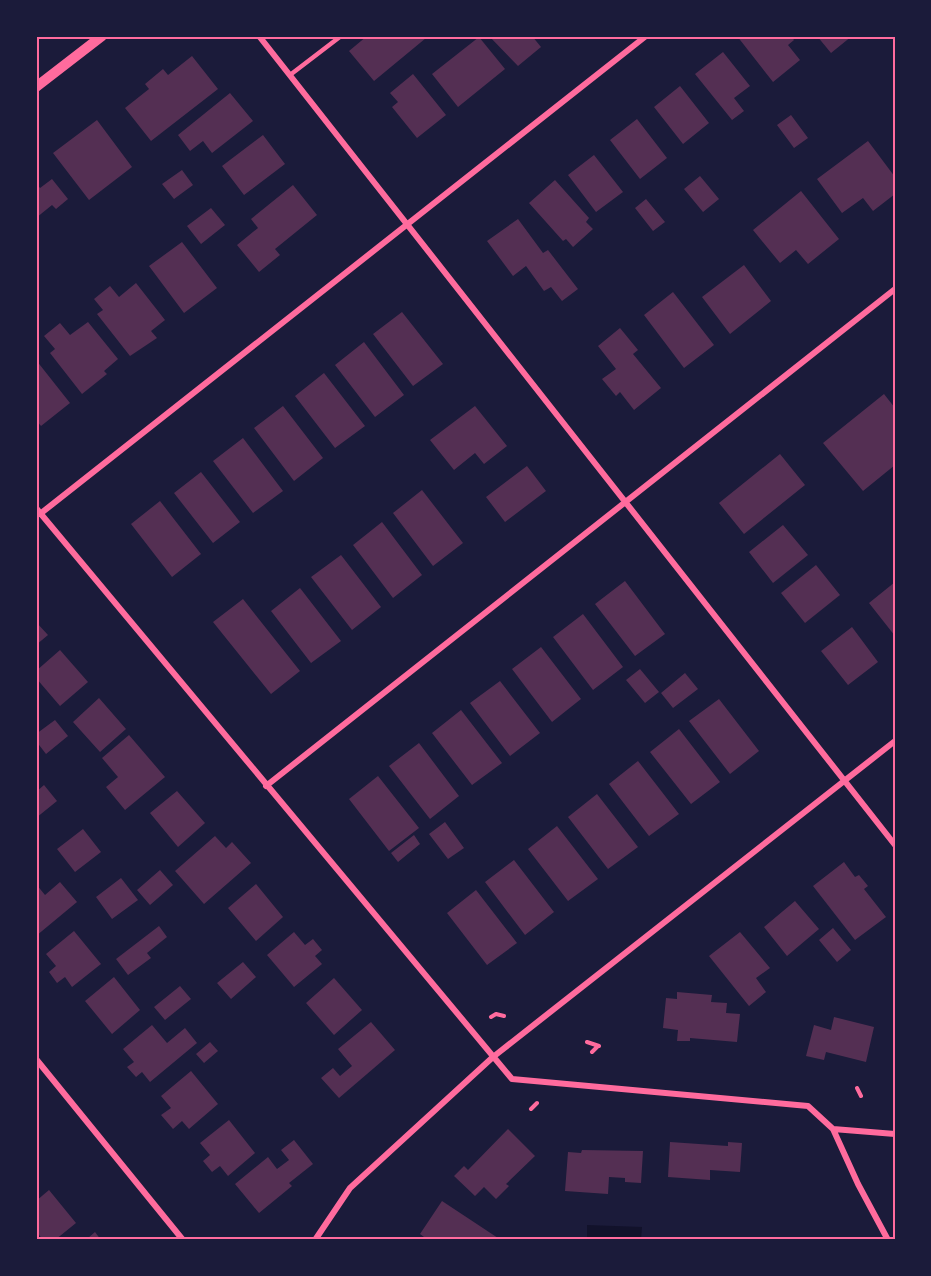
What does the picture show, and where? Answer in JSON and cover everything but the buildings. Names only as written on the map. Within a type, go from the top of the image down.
[{"type":"street","points":[[38,82],[102,36]]},
{"type":"street","points":[[259,36],[895,845]]},
{"type":"street","points":[[646,36],[38,511],[512,1079],[808,1106],[833,1129],[888,1240]]},
{"type":"street","points":[[266,786],[895,290]]},
{"type":"street","points":[[315,1240],[350,1188],[493,1057],[895,741]]},
{"type":"street","points":[[36,1059],[183,1240]]},
{"type":"street","points":[[833,1129],[895,1134]]},
{"type":"lane","points":[[290,75],[341,36]]},
{"type":"path","points":[[491,1017],[496,1014],[504,1016]]},
{"type":"path","points":[[587,1042],[599,1046],[592,1052]]},
{"type":"path","points":[[857,1088],[861,1096]]},
{"type":"path","points":[[531,1109],[537,1103]]},
{"type":"shaded area","points":[[587,1225],[642,1227],[641,1240],[587,1240]]}]
